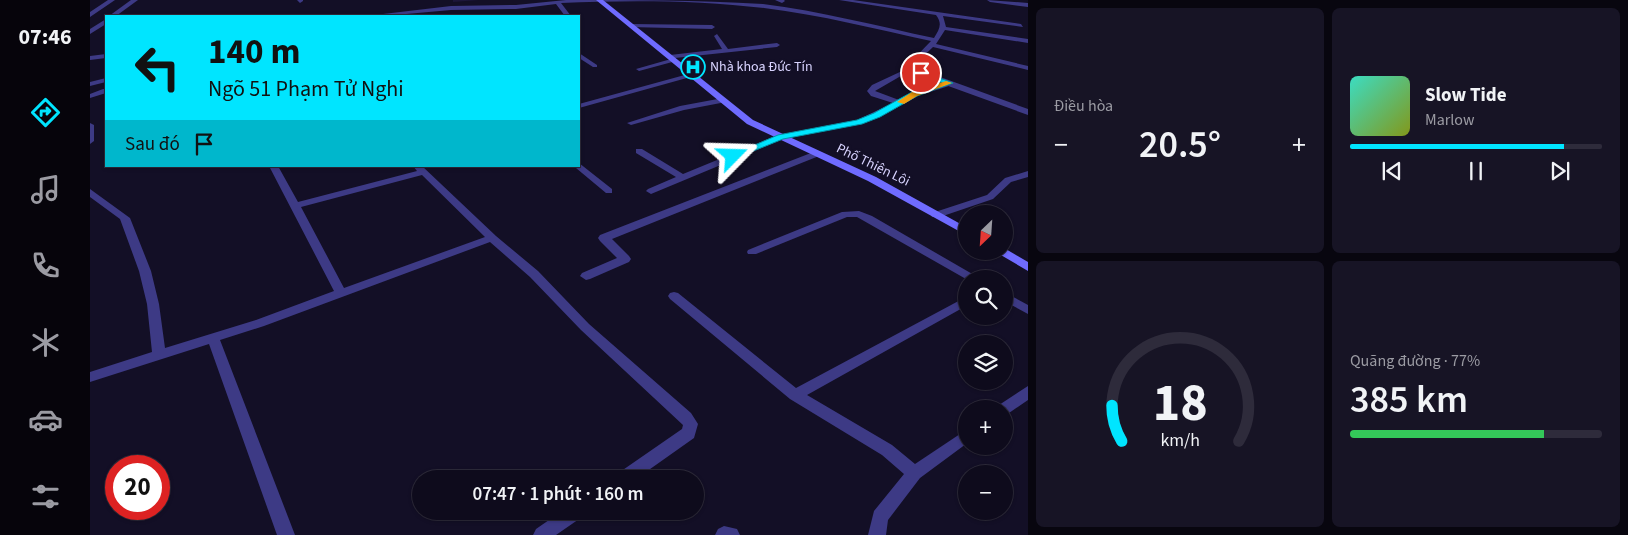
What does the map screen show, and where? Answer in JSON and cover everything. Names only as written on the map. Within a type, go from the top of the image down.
[{"type":"main road","name":"Phố Thiên Lôi","points":[[599,0],[750,122],[872,179],[958,227]]},
{"type":"main road","points":[[1013,258],[1028,267]]},
{"type":"street","points":[[90,15],[112,0]]},
{"type":"street","points":[[113,15],[135,0]]},
{"type":"street","points":[[90,32],[105,22]]},
{"type":"street","points":[[90,58],[105,56]]},
{"type":"street","points":[[907,68],[1028,112]]},
{"type":"street","points":[[586,276],[626,259],[604,238],[612,233],[632,228],[732,186],[816,154]]},
{"type":"lane","points":[[447,0],[451,8]]},
{"type":"lane","points":[[396,15],[422,14],[451,8],[516,7],[557,2],[599,0]]},
{"type":"lane","points":[[603,0],[684,1],[772,8],[824,16],[1028,68]]},
{"type":"lane","points":[[772,8],[781,0]]},
{"type":"lane","points":[[842,0],[1021,26]]},
{"type":"lane","points":[[990,0],[1028,6]]},
{"type":"lane","points":[[557,2],[567,15]]},
{"type":"lane","points":[[900,103],[874,94],[871,91],[875,87],[899,76],[934,43],[943,28],[942,18],[938,14]]},
{"type":"lane","points":[[631,26],[712,27]]},
{"type":"lane","points":[[943,28],[1028,41]]},
{"type":"lane","points":[[717,36],[726,51]]},
{"type":"lane","points":[[638,69],[672,59],[777,45]]},
{"type":"lane","points":[[580,57],[595,66]]},
{"type":"lane","points":[[580,106],[692,75]]},
{"type":"lane","points":[[90,84],[105,80]]},
{"type":"lane","points":[[651,192],[781,137],[859,122],[915,94],[949,83]]},
{"type":"lane","points":[[90,96],[105,91]]},
{"type":"lane","points":[[631,123],[683,108],[723,100]]},
{"type":"lane","points":[[90,125],[90,142]]},
{"type":"lane","points":[[639,151],[683,178]]},
{"type":"lane","points":[[273,167],[341,293]]},
{"type":"lane","points":[[580,167],[609,191]]},
{"type":"lane","points":[[295,206],[421,169],[492,238],[534,274],[585,327],[686,417],[691,424],[689,434],[636,470]]},
{"type":"lane","points":[[936,215],[990,197],[1008,180],[1028,174]]},
{"type":"lane","points":[[90,192],[125,218],[145,271],[153,304],[159,354]]},
{"type":"lane","points":[[752,252],[852,213],[868,218],[959,270]]},
{"type":"lane","points":[[90,377],[260,323],[492,238]]},
{"type":"lane","points":[[674,296],[795,395],[887,450],[914,473]]},
{"type":"lane","points":[[1013,301],[1028,310]]},
{"type":"lane","points":[[795,395],[958,305]]},
{"type":"lane","points":[[213,338],[286,535]]},
{"type":"lane","points":[[1013,403],[1028,392]]},
{"type":"lane","points":[[877,535],[880,517],[914,473],[958,442]]},
{"type":"lane","points":[[542,535],[563,520]]},
{"type":"lane","points":[[724,535],[731,535]]},
{"type":"slow traffic","points":[[901,102],[915,94],[949,83]]},
{"type":"place","name":"Nhà khoa Đức Tín","points":[[693,67]]},
{"type":"route","points":[[733,156],[781,137],[859,122],[877,115],[915,94],[949,83],[921,73]]}]
